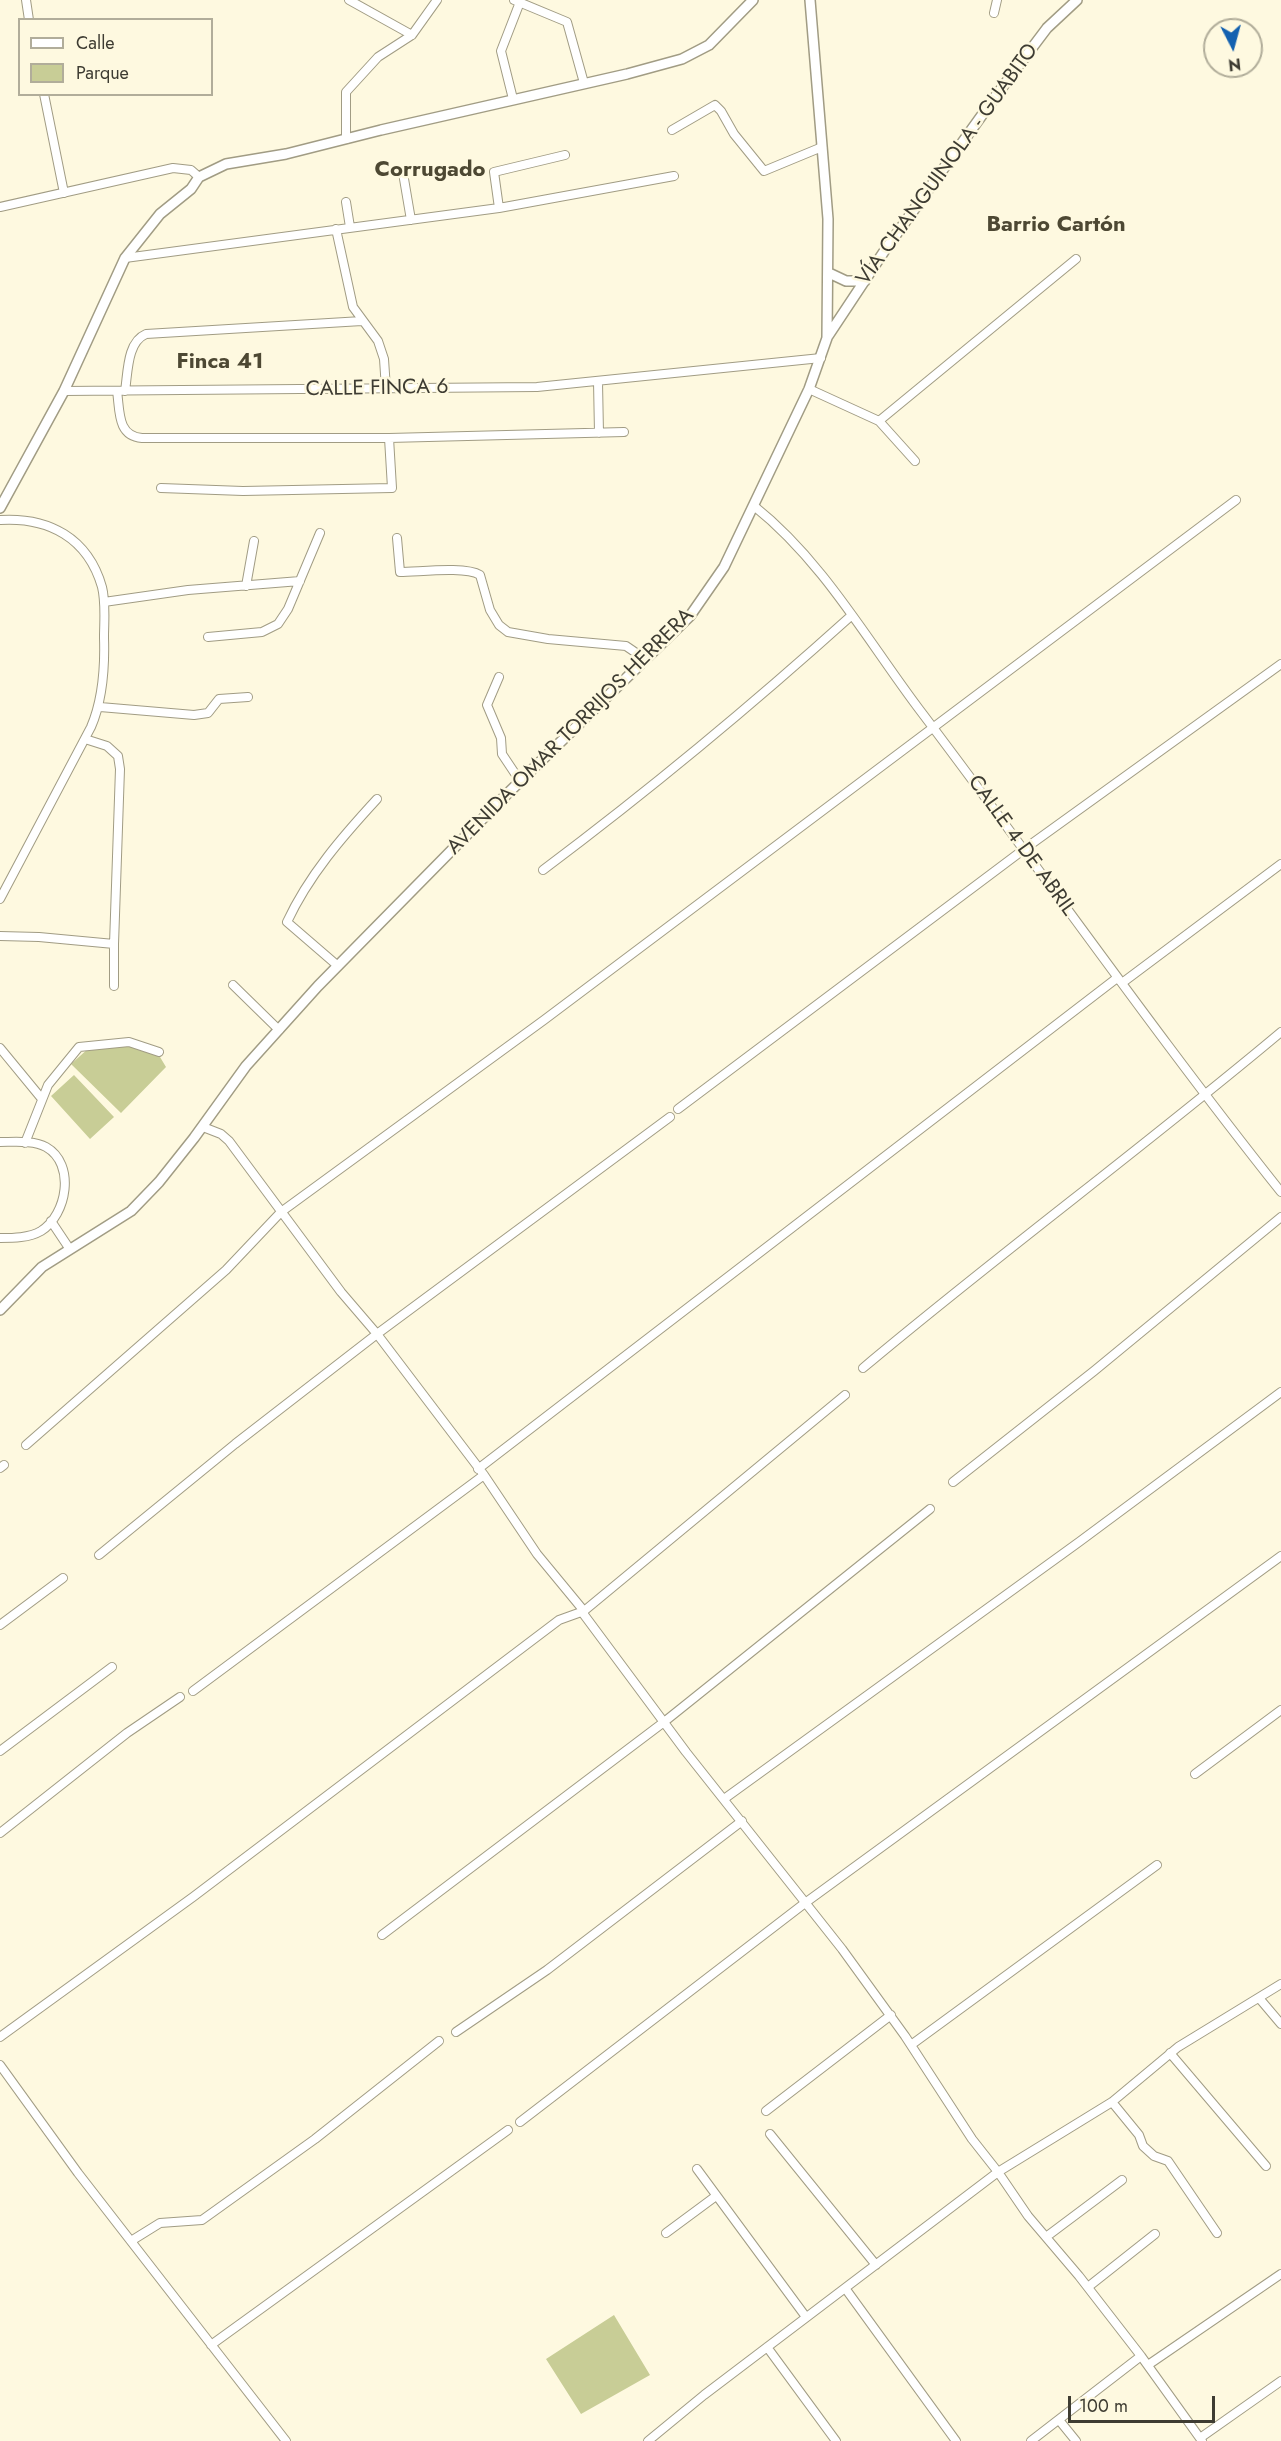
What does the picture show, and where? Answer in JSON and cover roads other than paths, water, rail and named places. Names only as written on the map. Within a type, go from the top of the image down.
[{"type":"street","points":[[26,0],[29,18]]},
{"type":"street","points":[[349,0],[412,35]]},
{"type":"street","points":[[346,139],[346,92],[378,57],[412,35],[437,0]]},
{"type":"street","points":[[0,508],[64,390],[125,258],[160,214],[191,189],[199,177],[226,164],[286,154],[682,59],[709,45],[753,0]]},
{"type":"street","name":"AVENIDA OMAR TORRIJOS HERRERA","points":[[0,1310],[42,1267],[131,1211],[159,1182],[246,1066],[279,1030],[338,966],[520,781],[690,616],[724,567],[809,389],[827,338],[828,219],[810,0]]},
{"type":"street","points":[[994,13],[997,0]]},
{"type":"street","name":"VÍA CHANGUINOLA - GUABITO","points":[[827,338],[865,281],[1047,28],[1077,0]]},
{"type":"street","points":[[513,99],[501,51],[517,1],[567,22],[584,83]]},
{"type":"street","points":[[44,96],[64,193]]},
{"type":"street","points":[[672,130],[715,105],[734,134],[764,171],[822,147]]},
{"type":"street","points":[[499,208],[494,172],[565,155]]},
{"type":"street","points":[[0,207],[173,168],[191,170],[199,177]]},
{"type":"street","points":[[403,173],[411,220]]},
{"type":"street","points":[[125,258],[499,208],[674,176]]},
{"type":"street","points":[[346,202],[350,228]]},
{"type":"street","points":[[336,229],[354,307],[378,342],[384,359],[386,389]]},
{"type":"street","points":[[879,421],[1076,259]]},
{"type":"street","points":[[829,273],[846,281],[865,281]]},
{"type":"street","points":[[362,321],[146,334],[140,337],[132,348],[121,391],[122,425],[129,436],[136,438],[389,438],[624,432]]},
{"type":"street","name":"CALLE FINCA 6","points":[[64,390],[537,387],[821,358]]},
{"type":"street","points":[[598,382],[599,433]]},
{"type":"street","points":[[809,389],[879,421],[915,461]]},
{"type":"street","points":[[161,488],[243,491],[392,488],[389,438]]},
{"type":"street","points":[[26,1445],[226,1270],[281,1212],[544,1020],[1236,500]]},
{"type":"street","name":"CALLE 4 DE ABRIL","points":[[754,506],[794,542],[852,615],[878,655],[988,799],[1023,850],[1205,1096],[1281,1192]]},
{"type":"street","points":[[0,520],[24,521],[47,526],[64,532],[81,547],[102,587],[105,660],[98,702],[100,707],[0,899]]},
{"type":"street","points":[[208,637],[262,632],[278,624],[288,609],[320,532]]},
{"type":"street","points":[[397,538],[400,572],[458,571],[476,572],[480,575],[490,610],[499,625],[508,632],[548,639],[626,646],[645,659]]},
{"type":"street","points":[[246,586],[254,541]]},
{"type":"street","points":[[104,602],[188,590],[300,581]]},
{"type":"street","points":[[543,870],[643,795],[723,729],[852,615]]},
{"type":"street","points":[[678,1109],[1023,850],[1281,664]]},
{"type":"street","points":[[499,677],[487,705],[501,738],[502,754],[520,781]]},
{"type":"street","points":[[100,707],[194,715],[208,713],[219,699],[248,697]]},
{"type":"street","points":[[85,739],[107,747],[118,756],[120,770],[114,986]]},
{"type":"street","points":[[338,966],[287,922],[296,902],[332,848],[377,799]]},
{"type":"street","points":[[193,1691],[1120,980],[1281,864]]},
{"type":"street","points":[[0,936],[114,944]]},
{"type":"street","points":[[233,985],[279,1030]]},
{"type":"street","points":[[863,1368],[942,1302],[1205,1096],[1281,1032]]},
{"type":"street","points":[[25,1143],[48,1085],[79,1047],[129,1042],[159,1052]]},
{"type":"street","points":[[0,1048],[42,1099]]},
{"type":"street","points":[[99,1555],[235,1444],[377,1334],[670,1117]]},
{"type":"street","points":[[202,1127],[221,1134],[229,1141],[341,1292],[377,1334],[481,1472],[537,1554],[584,1611],[582,1612],[664,1722],[891,2016],[972,2139],[1028,2216],[1088,2287],[1148,2365],[1201,2440],[1281,2381]]},
{"type":"street","points":[[0,1142],[46,1147],[60,1162],[64,1195],[51,1221],[42,1231],[29,1235],[0,1238]]},
{"type":"street","points":[[953,1482],[1094,1371],[1281,1217]]},
{"type":"street","points":[[51,1221],[69,1248]]},
{"type":"street","points":[[724,1799],[1070,1549],[1281,1392]]},
{"type":"street","points":[[0,2037],[192,1897],[559,1620],[584,1611],[845,1395]]},
{"type":"street","points":[[382,1935],[664,1722],[930,1509]]},
{"type":"street","points":[[520,2122],[805,1904],[1281,1556]]},
{"type":"street","points":[[0,1625],[63,1578]]},
{"type":"street","points":[[0,1752],[112,1667]]},
{"type":"street","points":[[0,1833],[128,1733],[180,1697]]},
{"type":"street","points":[[1195,1774],[1281,1710]]},
{"type":"street","points":[[456,2032],[547,1970],[742,1821]]},
{"type":"street","points":[[911,2045],[1157,1864]]},
{"type":"street","points":[[648,2441],[767,2347],[998,2172],[1112,2102],[1170,2053],[1281,1984]]},
{"type":"street","points":[[1259,1998],[1281,2024]]},
{"type":"street","points":[[766,2111],[891,2016]]},
{"type":"street","points":[[131,2241],[160,2223],[202,2220],[315,2139],[439,2041]]},
{"type":"street","points":[[1170,2053],[1266,2166]]},
{"type":"street","points":[[0,2065],[78,2173],[286,2441]]},
{"type":"street","points":[[1112,2102],[1139,2135],[1143,2146],[1154,2156],[1168,2161],[1217,2233]]},
{"type":"street","points":[[211,2345],[508,2130]]},
{"type":"street","points":[[770,2134],[876,2265]]},
{"type":"street","points":[[697,2169],[806,2318]]},
{"type":"street","points":[[1046,2237],[1122,2180]]},
{"type":"street","points":[[666,2233],[716,2196]]},
{"type":"street","points":[[1088,2287],[1155,2234]]},
{"type":"street","points":[[1148,2365],[1281,2274]]},
{"type":"street","points":[[845,2288],[956,2441]]},
{"type":"street","points":[[767,2347],[836,2441]]},
{"type":"street","points":[[1031,2441],[1141,2356]]},
{"type":"street","points":[[1059,2420],[1076,2441]]},
{"type":"district","name":"Corrugado","points":[[430,171]]},
{"type":"district","name":"Barrio Cartón","points":[[1056,226]]},
{"type":"district","name":"Finca 41","points":[[220,363]]}]
